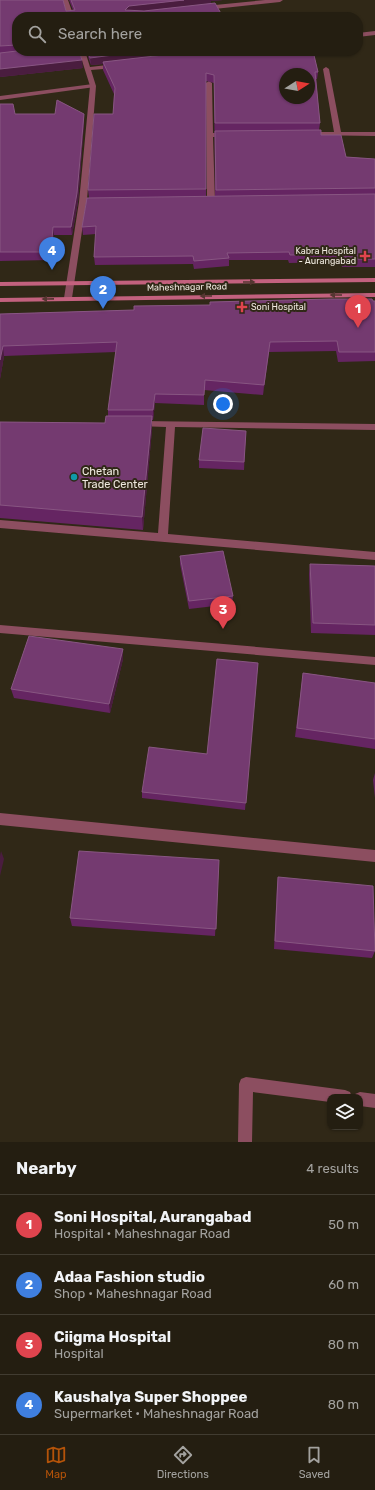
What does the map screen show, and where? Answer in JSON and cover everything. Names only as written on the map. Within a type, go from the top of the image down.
[{"type":"street","points":[[65,0],[69,12]]},
{"type":"street","points":[[201,9],[280,0]]},
{"type":"street","points":[[363,34],[375,33]]},
{"type":"street","points":[[68,298],[82,202],[93,86],[84,56]]},
{"type":"street","points":[[88,69],[126,64]]},
{"type":"street","points":[[326,69],[338,134]]},
{"type":"street","points":[[210,83],[211,201]]},
{"type":"street","points":[[0,98],[93,86]]},
{"type":"street","points":[[298,134],[375,134]]},
{"type":"street","points":[[211,135],[235,135]]},
{"type":"street","points":[[82,202],[105,202]]},
{"type":"street","name":"Maheshnagar Road","points":[[0,284],[375,280]]},
{"type":"street","name":"Maheshnagar Road","points":[[0,300],[375,295]]},
{"type":"street","points":[[132,424],[375,427]]},
{"type":"street","points":[[163,537],[171,425]]},
{"type":"street","points":[[0,524],[375,556]]},
{"type":"street","points":[[0,629],[375,661]]},
{"type":"street","points":[[0,819],[375,856]]},
{"type":"street","points":[[245,1142],[246,1084],[327,1095]]},
{"type":"street","points":[[363,1099],[375,1101]]},
{"type":"building","points":[[0,0],[63,0],[66,11],[75,10],[71,0],[184,0],[129,6],[125,10],[144,11],[215,3],[220,12],[12,12],[12,45],[0,46]]},
{"type":"building","points":[[12,52],[12,56],[81,56],[82,60],[0,69],[0,53]]},
{"type":"building","points":[[89,56],[105,56],[90,58]]},
{"type":"building","points":[[155,56],[314,56],[318,72],[315,72],[320,123],[215,123],[214,75],[206,73],[206,189],[88,190],[94,114],[113,114],[115,88],[103,62]]},
{"type":"building","points":[[57,100],[84,114],[77,193],[71,227],[53,227],[51,252],[0,252],[0,104],[13,104],[15,114],[55,114]]},
{"type":"building","points":[[321,130],[321,135],[341,135],[346,157],[375,159],[375,188],[216,190],[215,131]]},
{"type":"building","points":[[375,194],[375,259],[343,259],[342,254],[290,255],[289,252],[227,253],[229,258],[194,261],[193,256],[94,257],[96,226],[82,227],[87,198]]},
{"type":"building","points":[[372,299],[375,301],[375,352],[339,352],[337,341],[270,342],[264,385],[205,380],[204,395],[155,394],[153,410],[108,410],[117,342],[3,346],[0,360],[0,314],[134,310],[134,306],[210,305],[210,302]]},
{"type":"building","name":"Chetan Trade Center","points":[[106,416],[152,416],[142,517],[0,505],[0,422],[105,423]]},
{"type":"building","points":[[203,428],[246,431],[244,462],[199,460]]},
{"type":"building","points":[[223,551],[233,596],[189,601],[180,556]]},
{"type":"building","points":[[310,564],[375,566],[375,625],[313,623]]},
{"type":"building","points":[[29,636],[123,649],[109,704],[11,689]]},
{"type":"building","points":[[217,659],[258,663],[246,803],[142,792],[149,747],[207,754]]},
{"type":"building","points":[[303,673],[375,683],[375,739],[297,728]]},
{"type":"building","points":[[79,851],[219,860],[216,929],[70,918]]},
{"type":"building","points":[[278,877],[373,886],[375,951],[275,941]]},
{"type":"place","name":"Kabra Hospital - Aurangabad","points":[[365,256]]},
{"type":"place","name":"Kaushalya Super Shoppee","points":[[52,270]]},
{"type":"place","name":"Soni Hospital","points":[[242,307]]},
{"type":"place","name":"Adaa Fashion studio","points":[[103,309]]},
{"type":"place","name":"Soni Hospital, Aurangabad","points":[[358,328]]},
{"type":"place","name":"Chetan Trade Center","points":[[74,477]]},
{"type":"place","name":"Ciigma Hospital","points":[[223,629]]}]
